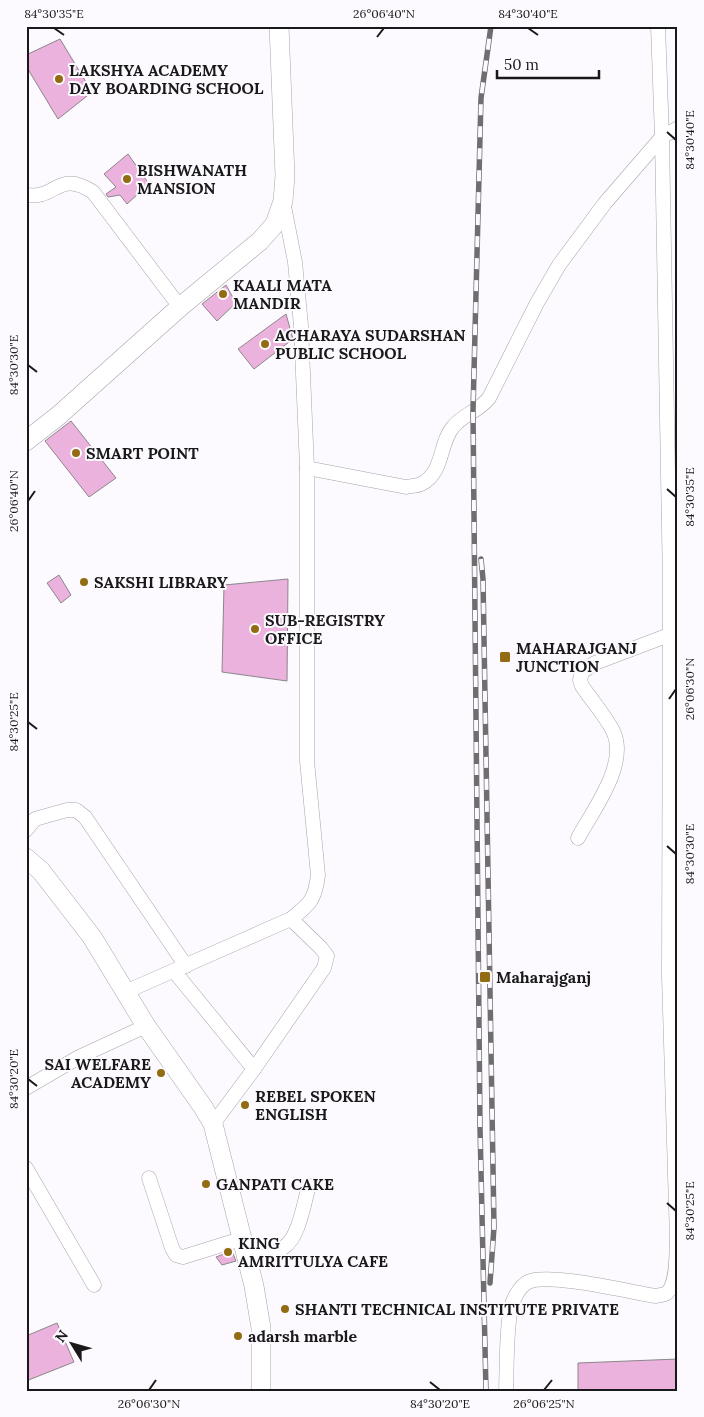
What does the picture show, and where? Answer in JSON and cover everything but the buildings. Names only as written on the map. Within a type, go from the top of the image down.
[{"type":"street","points":[[26,440],[58,416],[180,307],[260,241],[275,224],[283,201],[285,176],[279,26]]},
{"type":"street","points":[[506,1391],[512,1306],[518,1292],[527,1282],[539,1279],[556,1279],[656,1296],[665,1294],[671,1288],[674,1279],[677,1239],[669,976],[673,893],[669,635],[674,582],[658,26]]},
{"type":"street","points":[[307,468],[406,487],[421,485],[432,475],[442,460],[446,439],[452,428],[462,418],[482,406],[489,398],[536,303],[559,265],[605,203],[662,137],[678,128]]},
{"type":"street","points":[[26,195],[39,196],[71,182],[93,192],[180,307]]},
{"type":"street","points":[[125,992],[291,919],[305,908],[316,893],[318,875],[307,761],[307,468],[298,292],[295,262],[283,201]]},
{"type":"street","points":[[578,838],[609,783],[615,768],[617,755],[614,733],[582,686],[580,680],[582,672],[595,663],[669,635]]},
{"type":"street","points":[[26,830],[35,819],[67,810],[76,810],[85,817],[180,968],[254,1069]]},
{"type":"street","points":[[26,858],[41,871],[79,919],[146,1026],[203,1106],[213,1124],[254,1286],[261,1328],[260,1391]]},
{"type":"street","points":[[213,1124],[254,1069],[324,968],[327,956],[322,948],[291,919]]},
{"type":"street","points":[[26,1088],[95,1049],[146,1026]]},
{"type":"street","points":[[26,1168],[94,1285]]},
{"type":"street","points":[[149,1178],[176,1255],[183,1257],[241,1239]]},
{"type":"street","points":[[247,1260],[279,1250],[291,1241],[296,1233],[309,1186]]},
{"type":"railway","points":[[486,1391],[480,1127],[473,411],[481,98],[491,26]]},
{"type":"railway","points":[[481,559],[483,579],[494,1227],[490,1283]]},
{"type":"place","name":"LAKSHYA ACADEMY DAY BOARDING SCHOOL","points":[[59,79]]},
{"type":"place","name":"BISHWANATH MANSION","points":[[127,179]]},
{"type":"place","name":"KAALI MATA MANDIR","points":[[223,294]]},
{"type":"place","name":"ACHARAYA SUDARSHAN PUBLIC SCHOOL","points":[[265,344]]},
{"type":"place","name":"SMART POINT","points":[[76,453]]},
{"type":"place","name":"SAKSHI LIBRARY","points":[[84,582]]},
{"type":"place","name":"SUB-REGISTRY OFFICE","points":[[255,629]]},
{"type":"place","name":"MAHARAJGANJ JUNCTION","points":[[505,657]]},
{"type":"place","name":"Maharajganj","points":[[485,977]]},
{"type":"place","name":"SAI WELFARE ACADEMY","points":[[161,1073]]},
{"type":"place","name":"REBEL SPOKEN ENGLISH","points":[[245,1105]]},
{"type":"place","name":"GANPATI CAKE","points":[[206,1184]]},
{"type":"place","name":"KING AMRITTULYA CAFE","points":[[228,1252]]},
{"type":"place","name":"SHANTI TECHNICAL INSTITUTE PRIVATE","points":[[285,1309]]},
{"type":"place","name":"adarsh marble","points":[[238,1336]]}]
